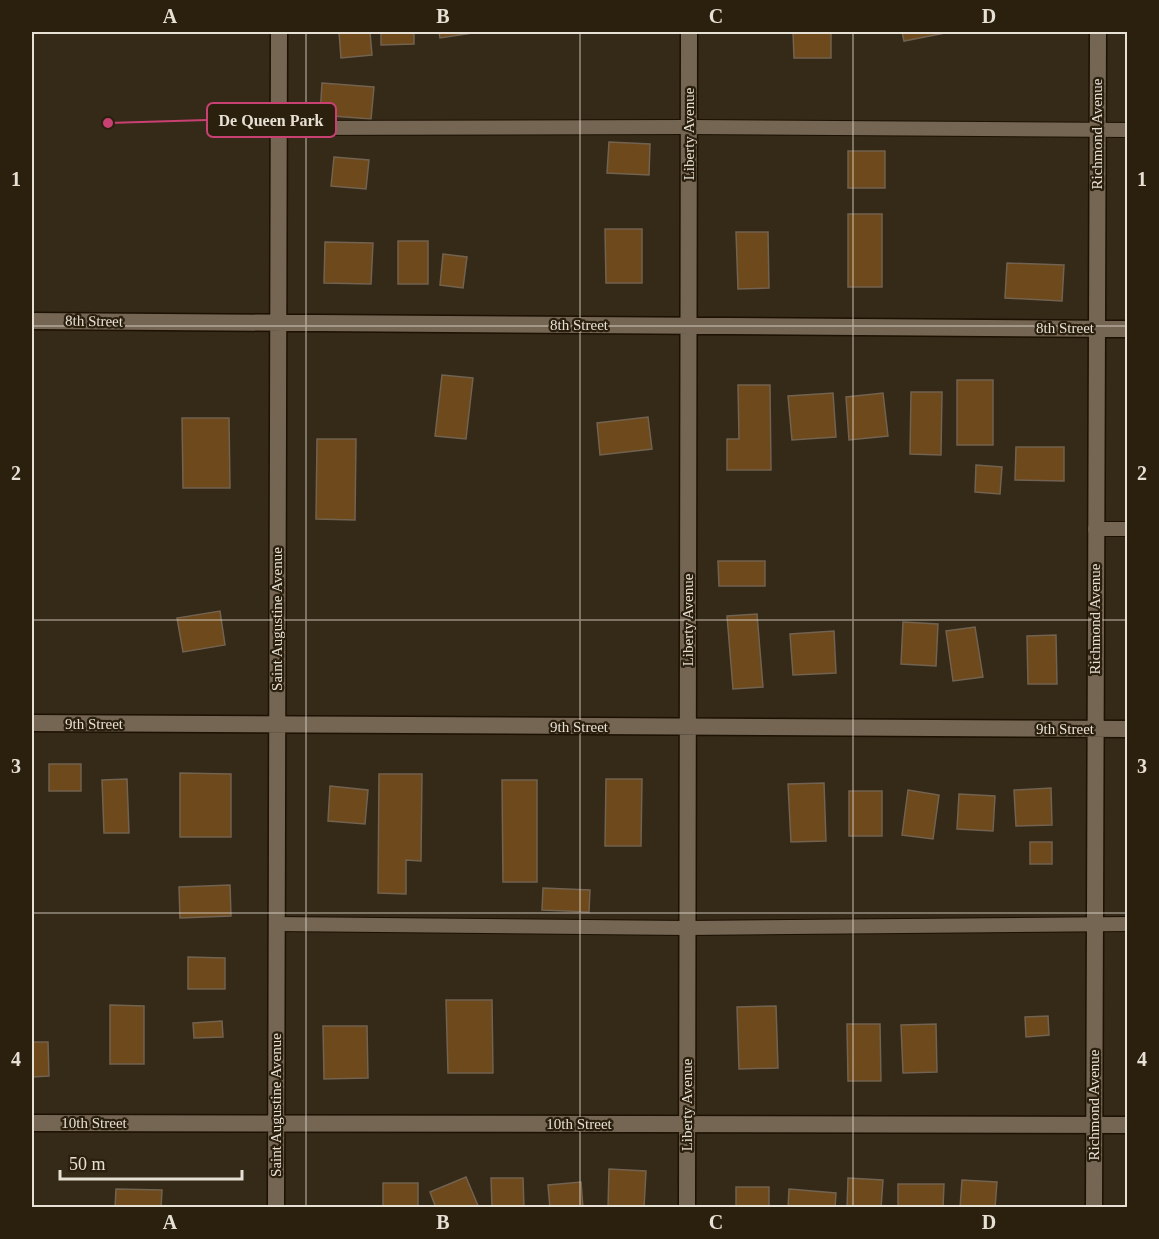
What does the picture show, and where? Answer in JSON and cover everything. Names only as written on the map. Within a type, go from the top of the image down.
[{"type":"street","name":"Saint Augustine Avenue","points":[[276,1208],[279,32]]},
{"type":"street","name":"Liberty Avenue","points":[[687,1208],[689,32]]},
{"type":"street","name":"Richmond Avenue","points":[[1094,1208],[1095,329],[1098,32]]},
{"type":"street","name":"8th Street","points":[[32,321],[1128,329]]},
{"type":"street","name":"9th Street","points":[[32,723],[1128,729]]},
{"type":"street","name":"10th Street","points":[[32,1123],[1128,1125]]},
{"type":"lane","points":[[279,128],[689,127],[1128,130]]},
{"type":"lane","points":[[1095,529],[1128,529]]},
{"type":"lane","points":[[276,924],[687,928],[1128,924]]},
{"type":"building","points":[[339,32],[370,32],[372,55],[341,58]]},
{"type":"building","points":[[381,32],[414,32],[414,44],[381,45]]},
{"type":"building","points":[[439,32],[479,32],[440,38]]},
{"type":"building","points":[[793,32],[831,32],[831,58],[794,58]]},
{"type":"building","points":[[902,32],[944,32],[945,33],[904,41]]},
{"type":"building","points":[[322,83],[374,87],[371,119],[320,115]]},
{"type":"building","points":[[609,142],[650,144],[649,175],[607,173]]},
{"type":"building","points":[[848,151],[885,151],[885,188],[848,188]]},
{"type":"building","points":[[334,157],[369,160],[366,189],[331,186]]},
{"type":"building","points":[[848,214],[882,214],[882,287],[848,287]]},
{"type":"building","points":[[605,229],[642,229],[642,283],[606,283]]},
{"type":"building","points":[[736,232],[768,232],[769,288],[738,289]]},
{"type":"building","points":[[398,241],[428,241],[428,284],[398,284]]},
{"type":"building","points":[[325,242],[373,243],[371,284],[324,283]]},
{"type":"building","points":[[443,254],[467,257],[463,288],[440,285]]},
{"type":"building","points":[[1007,263],[1064,265],[1062,301],[1005,298]]},
{"type":"building","points":[[442,375],[473,378],[466,439],[435,436]]},
{"type":"building","points":[[957,380],[993,380],[993,445],[957,445]]},
{"type":"building","points":[[738,385],[770,385],[771,470],[727,470],[727,439],[739,439]]},
{"type":"building","points":[[911,392],[942,392],[941,455],[910,454]]},
{"type":"building","points":[[833,393],[836,437],[792,440],[788,396]]},
{"type":"building","points":[[883,393],[888,436],[849,440],[846,397]]},
{"type":"building","points":[[648,417],[652,449],[600,455],[597,423]]},
{"type":"building","points":[[182,418],[229,418],[230,488],[183,488]]},
{"type":"building","points":[[317,439],[356,439],[355,520],[316,519]]},
{"type":"building","points":[[1016,447],[1064,447],[1064,481],[1015,480]]},
{"type":"building","points":[[976,465],[1002,467],[1000,494],[975,492]]},
{"type":"building","points":[[718,561],[765,561],[765,586],[719,586]]},
{"type":"building","points":[[220,611],[225,645],[183,652],[177,618]]},
{"type":"building","points":[[757,614],[763,687],[733,689],[727,616]]},
{"type":"building","points":[[903,622],[938,624],[936,666],[901,664]]},
{"type":"building","points":[[975,627],[983,677],[953,681],[946,631]]},
{"type":"building","points":[[834,631],[836,673],[793,675],[790,634]]},
{"type":"building","points":[[1056,635],[1057,684],[1028,684],[1027,636]]},
{"type":"building","points":[[49,764],[81,764],[81,791],[49,791]]},
{"type":"building","points":[[180,773],[231,774],[231,837],[180,837]]},
{"type":"building","points":[[379,774],[422,774],[421,861],[406,860],[406,894],[378,893]]},
{"type":"building","points":[[127,779],[129,833],[104,833],[102,780]]},
{"type":"building","points":[[606,779],[642,779],[641,846],[605,846]]},
{"type":"building","points":[[502,780],[537,780],[537,882],[503,882]]},
{"type":"building","points":[[824,783],[826,841],[791,842],[788,784]]},
{"type":"building","points":[[330,786],[368,790],[365,824],[328,821]]},
{"type":"building","points":[[1051,788],[1052,825],[1016,826],[1014,790]]},
{"type":"building","points":[[908,790],[939,795],[933,839],[902,835]]},
{"type":"building","points":[[849,791],[882,791],[882,836],[849,836]]},
{"type":"building","points":[[959,794],[995,796],[993,831],[957,829]]},
{"type":"building","points":[[1030,842],[1052,842],[1052,864],[1030,864]]},
{"type":"building","points":[[230,885],[231,916],[180,918],[179,887]]},
{"type":"building","points":[[543,888],[590,890],[589,912],[542,910]]},
{"type":"building","points":[[188,957],[225,958],[225,989],[188,989]]},
{"type":"building","points":[[446,1000],[492,1000],[493,1073],[448,1073]]},
{"type":"building","points":[[110,1005],[144,1006],[144,1064],[110,1064]]},
{"type":"building","points":[[776,1006],[778,1068],[739,1069],[737,1007]]},
{"type":"building","points":[[1048,1016],[1049,1035],[1026,1037],[1025,1017]]},
{"type":"building","points":[[222,1021],[223,1037],[194,1038],[193,1023]]},
{"type":"building","points":[[847,1024],[880,1024],[881,1081],[848,1081]]},
{"type":"building","points":[[936,1024],[937,1072],[903,1073],[901,1025]]},
{"type":"building","points":[[323,1026],[367,1026],[368,1078],[324,1079]]},
{"type":"building","points":[[32,1042],[48,1042],[49,1076],[32,1077]]},
{"type":"building","points":[[609,1169],[646,1171],[644,1208],[608,1208]]},
{"type":"building","points":[[466,1177],[479,1208],[436,1208],[430,1192]]},
{"type":"building","points":[[491,1178],[523,1178],[524,1208],[492,1208]]},
{"type":"building","points":[[848,1178],[883,1180],[881,1208],[847,1208]]},
{"type":"building","points":[[962,1180],[997,1182],[995,1208],[960,1208]]},
{"type":"building","points":[[581,1182],[583,1208],[550,1208],[548,1185]]},
{"type":"building","points":[[383,1183],[418,1183],[418,1208],[383,1208]]},
{"type":"building","points":[[898,1184],[944,1184],[943,1208],[898,1208]]},
{"type":"building","points":[[736,1187],[769,1187],[769,1208],[736,1208]]},
{"type":"building","points":[[116,1189],[162,1190],[161,1208],[115,1208]]},
{"type":"building","points":[[789,1189],[836,1193],[835,1208],[788,1208]]},
{"type":"place","name":"De Queen Park","points":[[108,123]]}]
